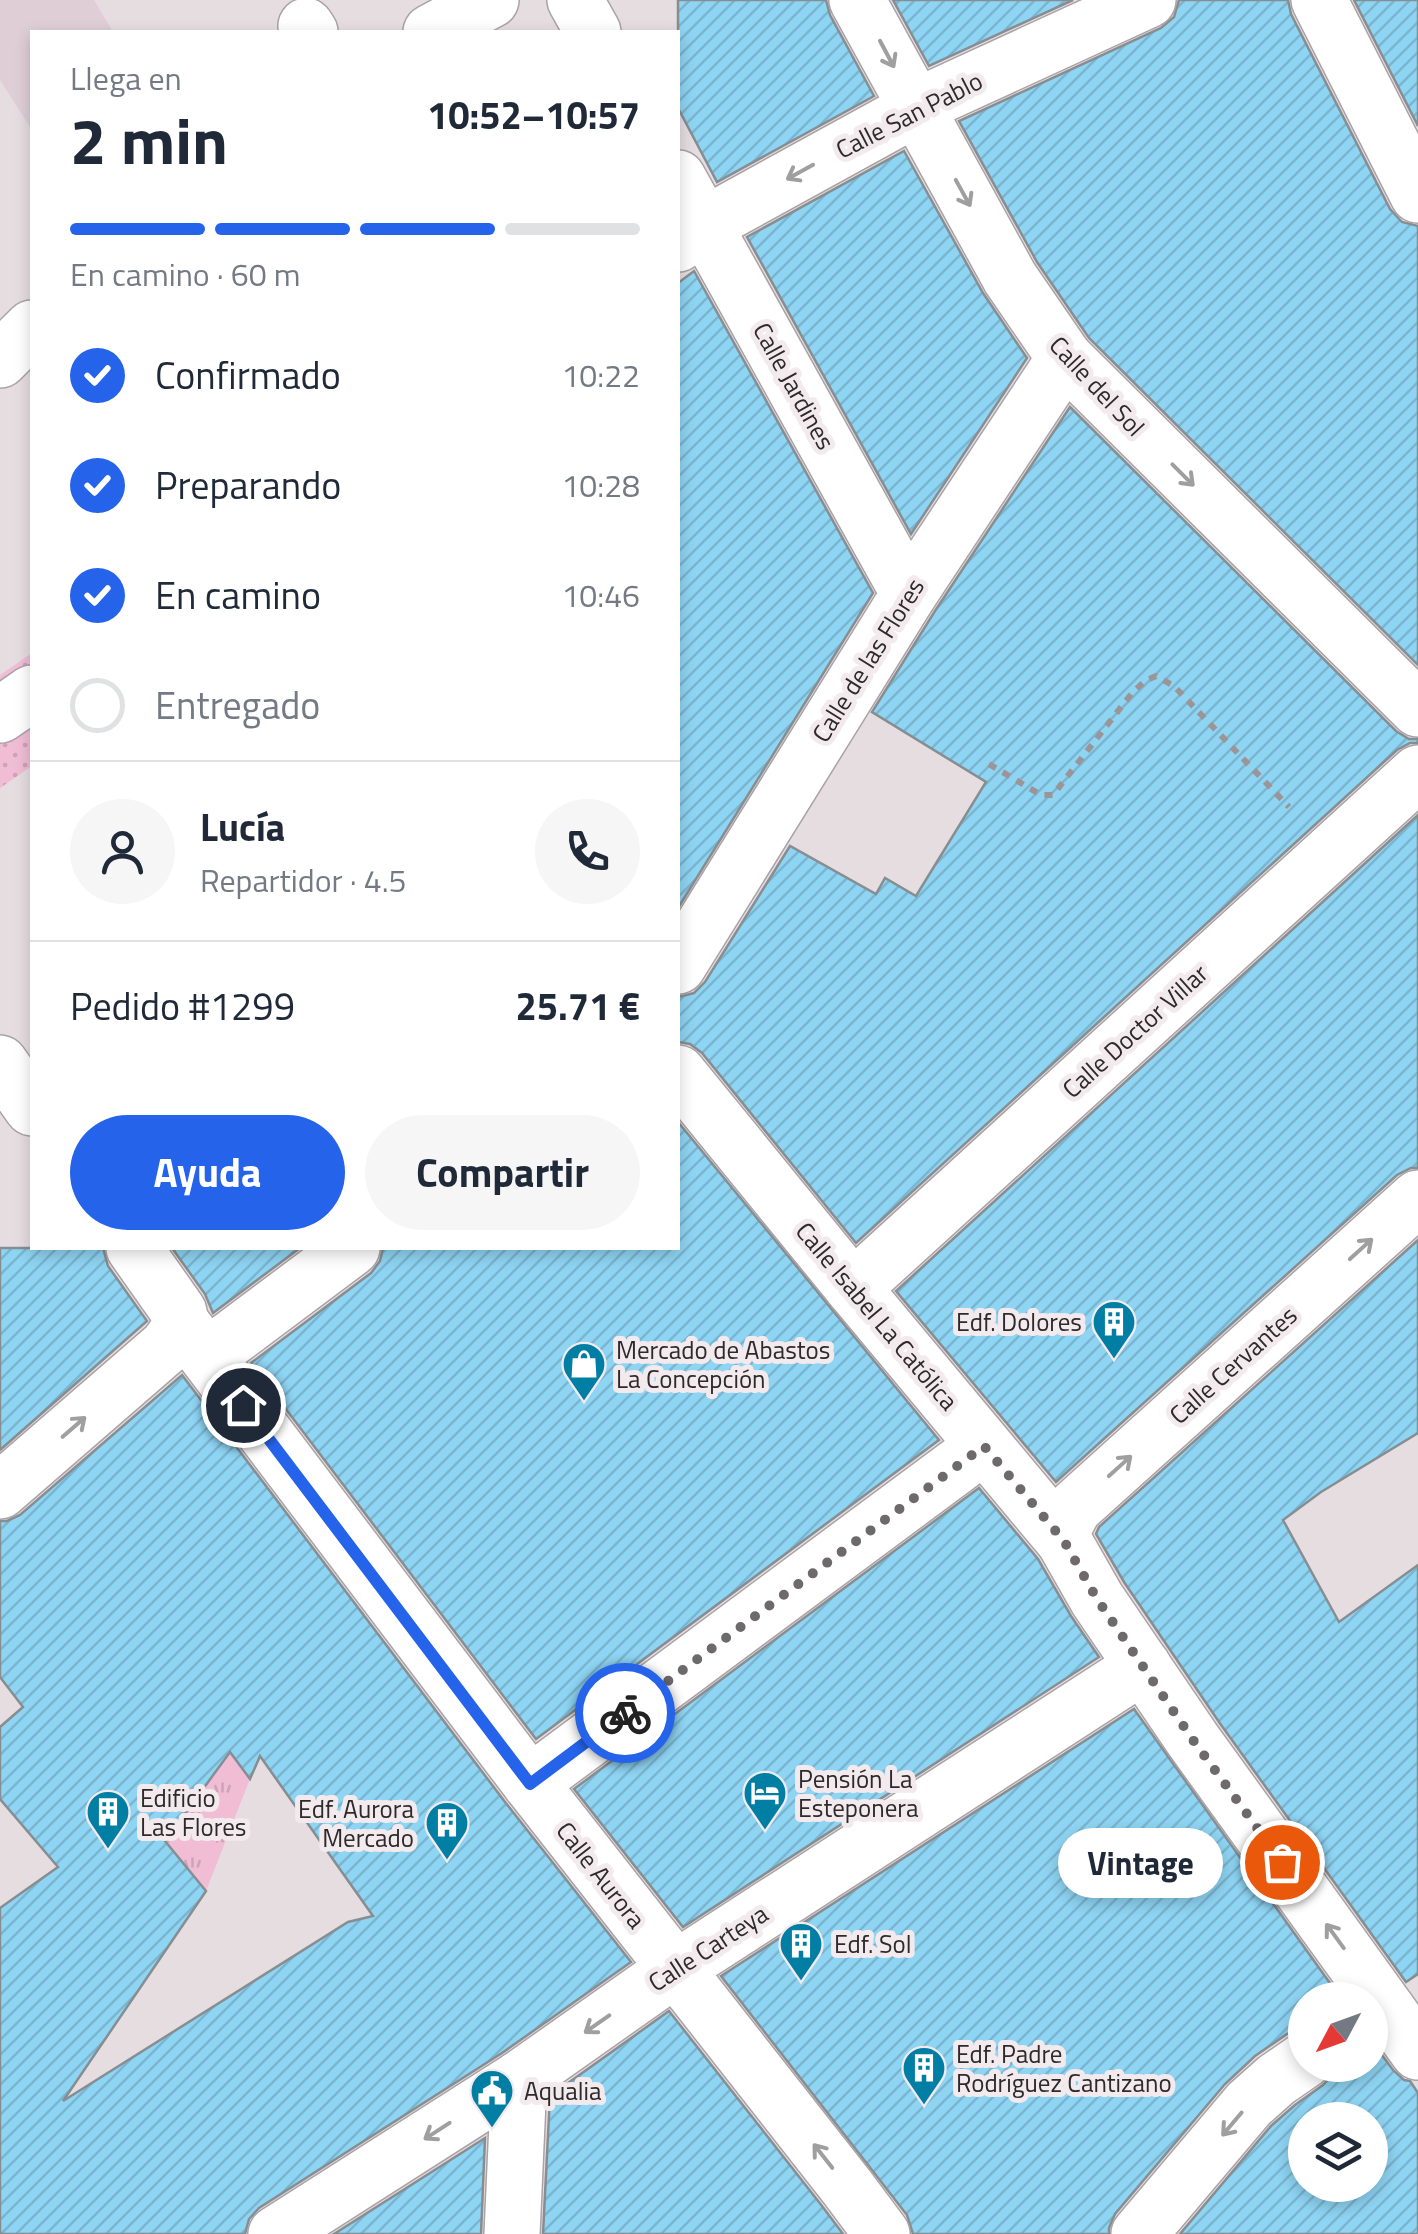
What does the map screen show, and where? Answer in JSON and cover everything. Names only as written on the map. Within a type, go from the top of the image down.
[{"type":"street","points":[[435,30],[491,0]]},
{"type":"street","points":[[574,0],[593,30]]},
{"type":"street","name":"Calle del Sol","points":[[858,0],[1010,278],[1065,358],[1418,709]]},
{"type":"street","name":"Calle San Pablo","points":[[691,234],[916,108],[1148,0]]},
{"type":"street","points":[[1319,0],[1418,196]]},
{"type":"street","name":"Calle Jardines","points":[[680,187],[691,234],[909,594]]},
{"type":"street","name":"Calle de las Flores","points":[[680,963],[909,594],[1065,358]]},
{"type":"street","points":[[0,714],[30,693]]},
{"type":"street","name":"Calle Doctor Villar","points":[[852,1288],[1418,773]]},
{"type":"street","points":[[0,1063],[30,1105]]},
{"type":"street","name":"Calle Isabel La Católica","points":[[680,1075],[1064,1541],[1097,1599],[1193,1740],[1400,2023]]},
{"type":"street","name":"Calle Cervantes","points":[[1064,1541],[1064,1527],[1074,1508],[1418,1198]]},
{"type":"street","name":"Calle Aurora","points":[[135,1250],[174,1302],[185,1331],[530,1784],[882,2234]]},
{"type":"street","points":[[0,1491],[185,1331],[216,1348],[222,1346],[349,1250]]},
{"type":"street","points":[[530,1784],[984,1446]]},
{"type":"street","name":"Calle Carteya","points":[[276,2234],[519,2078],[675,1969],[1143,1666]]},
{"type":"street","points":[[1139,2234],[1248,2104],[1288,2072]]},
{"type":"street","points":[[512,2234],[519,2078]]},
{"type":"path","points":[[988,764],[1042,795],[1053,795],[1132,693],[1150,678],[1161,677],[1332,851]]},
{"type":"shaded area","points":[[0,0],[94,0],[112,30],[30,30],[30,127],[0,80]]},
{"type":"green space","points":[[30,654],[30,767],[0,788],[0,675]]},
{"type":"green space","points":[[215,1732],[250,1779],[206,1891],[165,1841]]},
{"type":"building","points":[[678,0],[826,0],[830,15],[874,96],[717,182],[680,112]]},
{"type":"building","points":[[893,0],[1073,0],[929,66]]},
{"type":"building","points":[[1179,0],[1288,0],[1291,14],[1390,209],[1402,222],[1418,226],[1418,665],[1089,338],[1037,262],[959,121],[1161,28],[1174,17]]},
{"type":"building","points":[[1354,0],[1418,0],[1418,126]]},
{"type":"building","points":[[904,151],[983,293],[1027,358],[911,534],[747,237]]},
{"type":"building","points":[[694,271],[873,593],[680,905],[680,282]]},
{"type":"building","points":[[1070,407],[1396,731],[1409,739],[1418,739],[1418,743],[1397,750],[856,1243],[702,1053],[680,1042],[680,996],[694,993],[705,982],[790,846],[876,894],[885,878],[916,896],[986,782],[872,712]]},
{"type":"building","points":[[1418,815],[1418,1168],[1397,1175],[1056,1482],[896,1291]]},
{"type":"building","name":"Mercado de Abastos La Concepción","points":[[680,1124],[939,1440],[536,1739],[251,1363],[371,1273],[383,1250],[680,1250]]},
{"type":"building","points":[[1418,1240],[1418,1433],[1283,1520],[1339,1622],[1418,1565],[1418,1974],[1406,1982],[1219,1722],[1096,1534],[1099,1527]]},
{"type":"building","points":[[0,1248],[104,1250],[108,1266],[147,1321],[0,1450]]},
{"type":"building","points":[[173,1250],[297,1250],[213,1313],[205,1294]]},
{"type":"building","points":[[182,1375],[631,1962],[502,2053],[259,2208],[249,2219],[245,2234],[0,2234],[0,1908],[58,1867],[0,1799],[0,1727],[23,1707],[0,1677],[0,1521],[20,1515]],"holes":[[[230,1752],[250,1779],[260,1756],[373,1916],[348,1922],[63,2101],[206,1891],[165,1841]]]},
{"type":"building","points":[[979,1488],[1038,1559],[1099,1657],[683,1927],[574,1789]]},
{"type":"building","points":[[1134,1709],[1329,1982],[1288,1982],[1288,2034],[1255,2056],[1225,2084],[1115,2214],[1109,2234],[913,2234],[907,2215],[721,1976]]},
{"type":"building","points":[[669,2011],[843,2234],[543,2234],[550,2096]]},
{"type":"building","points":[[1388,2063],[1418,2093],[1418,2234],[1180,2234],[1288,2111],[1288,2202],[1388,2202],[1388,2102],[1299,2102],[1323,2085],[1388,2082]]},
{"type":"building","points":[[485,2138],[481,2234],[334,2234]]},
{"type":"way so far","points":[[625,1713],[984,1446],[1064,1541],[1097,1599],[1282,1862]]},
{"type":"place","name":"Edf. Dolores","points":[[1114,1360]]},
{"type":"place","name":"Mercado de Abastos La Concepción","points":[[584,1402]]},
{"type":"place","name":"Pensión La Esteponera","points":[[765,1831]]},
{"type":"place","name":"Edificio Las Flores","points":[[108,1850]]},
{"type":"place","name":"Edf. Aurora Mercado","points":[[447,1861]]},
{"type":"place","name":"Vintage","points":[[1282,1862]]},
{"type":"place","name":"Edf. Sol","points":[[801,1982]]},
{"type":"place","name":"Edf. Padre Rodríguez Cantizano","points":[[924,2106]]},
{"type":"place","name":"Aqualia","points":[[492,2129]]},
{"type":"route","points":[[243,1405],[530,1784],[625,1713]]}]
